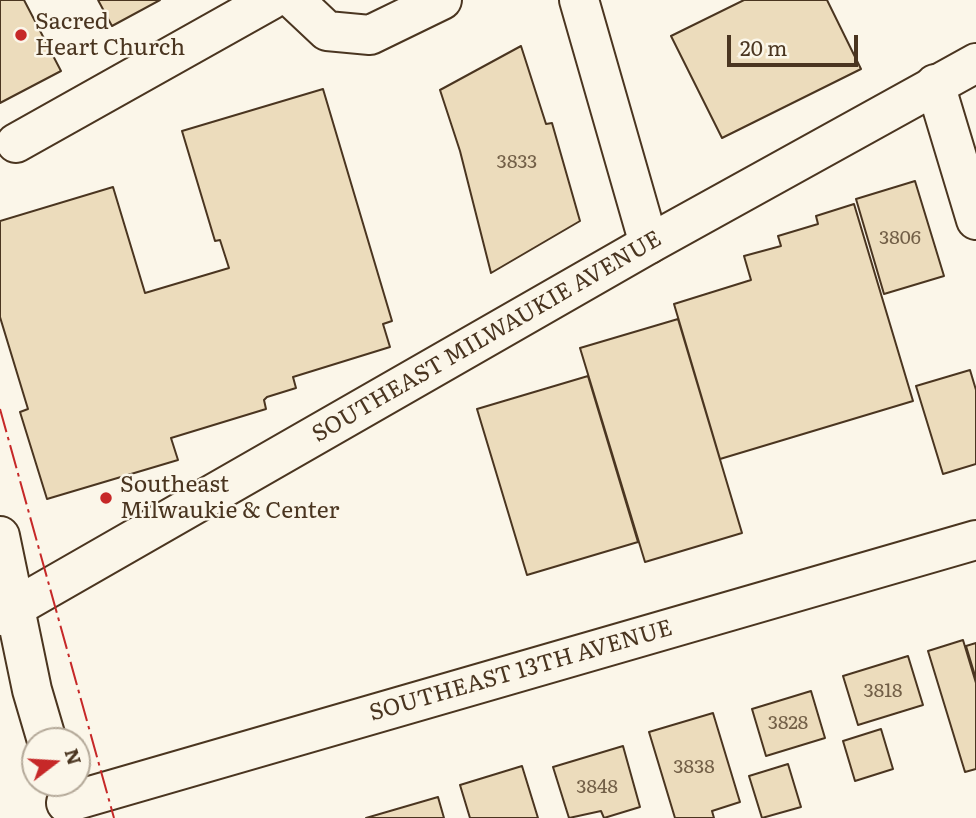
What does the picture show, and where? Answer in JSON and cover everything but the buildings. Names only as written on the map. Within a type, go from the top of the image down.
[{"type":"street","points":[[16,143],[271,0]]},
{"type":"street","points":[[294,0],[327,31],[370,35],[442,0]]},
{"type":"street","points":[[579,0],[649,244]]},
{"type":"street","name":"SOUTHEAST MILWAUKIE AVENUE","points":[[7,612],[649,244],[976,63]]},
{"type":"street","points":[[935,84],[976,220]]},
{"type":"street","points":[[0,536],[7,612],[43,727]]},
{"type":"street","name":"SOUTHEAST 13TH AVENUE","points":[[66,801],[976,540]]},
{"type":"power","points":[[0,409],[114,818]]},
{"type":"place","name":"Sacred Heart Church","points":[[21,35]]},
{"type":"place","name":"Southeast Milwaukie & Center","points":[[106,498]]}]
